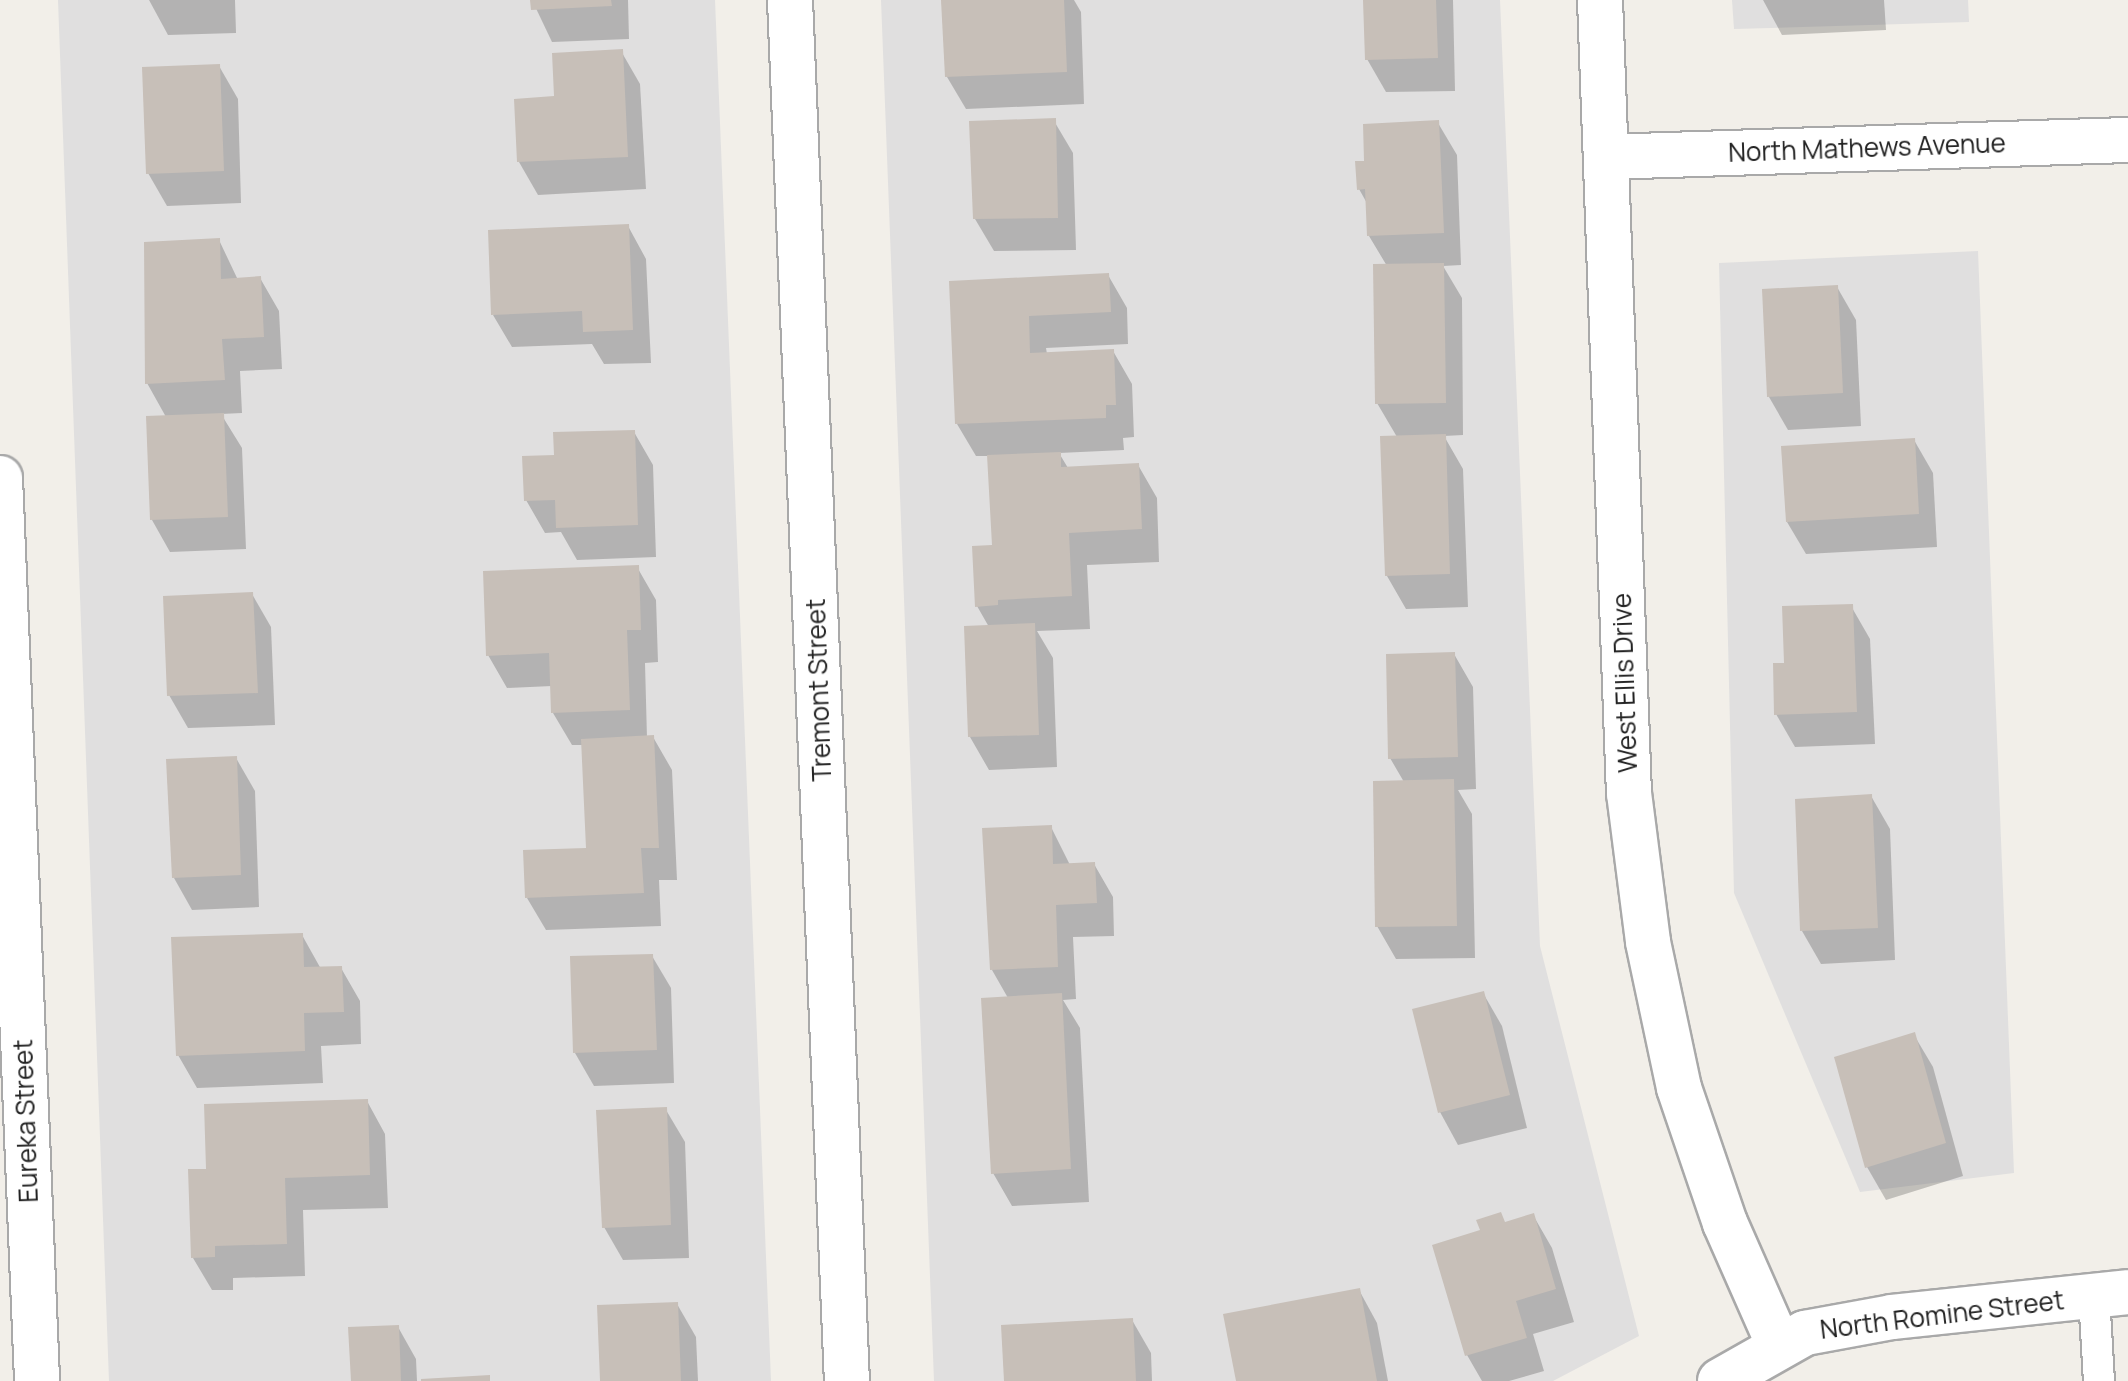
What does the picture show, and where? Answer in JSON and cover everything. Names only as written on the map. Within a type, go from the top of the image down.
[{"type":"street","name":"Tremont Street","points":[[790,0],[847,1381]]},
{"type":"street","name":"West Ellis Drive","points":[[1600,0],[1629,793],[1648,942],[1679,1088],[1725,1223],[1778,1343]]},
{"type":"street","name":"North Mathews Avenue","points":[[1606,157],[2128,140]]},
{"type":"street","name":"Eureka Street","points":[[0,478],[37,1381]]},
{"type":"street","name":"North Romine Street","points":[[1720,1381],[1778,1343],[1805,1333],[1892,1317],[2111,1293]]},
{"type":"lane","points":[[2099,1381],[2111,1293]]},
{"type":"shaded area","points":[[58,0],[715,0],[771,1381],[109,1381]]},
{"type":"shaded area","points":[[881,0],[1500,0],[1540,946],[1639,1336],[1553,1381],[934,1381]]},
{"type":"shaded area","points":[[1732,0],[1968,0],[1969,22],[1734,29]]},
{"type":"shaded area","points":[[1978,251],[2014,1173],[1860,1192],[1734,893],[1719,263]]},
{"type":"building","points":[[530,0],[611,0],[612,6],[531,10]]},
{"type":"building","points":[[941,0],[1064,0],[1067,72],[945,77]]},
{"type":"building","points":[[1363,0],[1436,0],[1438,58],[1365,60]]},
{"type":"building","points":[[623,49],[628,157],[517,162],[514,99],[554,96],[552,53]]},
{"type":"building","points":[[220,64],[224,171],[146,174],[142,67]]},
{"type":"building","points":[[1056,118],[1058,218],[973,219],[969,121]]},
{"type":"building","points":[[1439,120],[1444,233],[1367,236],[1365,189],[1357,190],[1355,161],[1364,161],[1363,124]]},
{"type":"building","points":[[629,224],[633,330],[583,332],[582,311],[491,315],[488,230]]},
{"type":"building","points":[[220,238],[221,279],[261,276],[264,337],[222,339],[225,380],[145,384],[144,242]]},
{"type":"building","points":[[1444,263],[1446,403],[1375,404],[1373,264]]},
{"type":"building","points":[[1109,273],[1111,312],[1029,316],[1030,353],[1114,349],[1116,405],[1106,405],[1106,418],[955,424],[949,281]]},
{"type":"building","points":[[1838,285],[1843,393],[1767,397],[1762,289]]},
{"type":"building","points":[[224,413],[228,517],[150,520],[146,416]]},
{"type":"building","points":[[635,430],[638,525],[556,528],[555,500],[524,501],[522,456],[554,455],[553,432]]},
{"type":"building","points":[[1446,434],[1450,574],[1385,576],[1380,436]]},
{"type":"building","points":[[1915,438],[1919,514],[1786,522],[1781,446]]},
{"type":"building","points":[[1061,452],[1061,467],[1139,463],[1142,529],[1069,533],[1072,596],[998,600],[998,605],[975,607],[972,546],[992,545],[987,455]]},
{"type":"building","points":[[639,565],[641,630],[627,630],[630,710],[551,713],[549,653],[486,656],[483,571]]},
{"type":"building","points":[[253,592],[258,693],[167,696],[163,596]]},
{"type":"building","points":[[1853,604],[1857,712],[1774,715],[1773,663],[1784,663],[1782,606]]},
{"type":"building","points":[[1035,623],[1039,735],[968,737],[964,626]]},
{"type":"building","points":[[1455,652],[1458,757],[1388,759],[1386,654]]},
{"type":"building","points":[[654,735],[659,848],[641,848],[644,893],[525,898],[523,850],[586,848],[581,739]]},
{"type":"building","points":[[237,756],[241,875],[172,878],[166,759]]},
{"type":"building","points":[[1454,779],[1457,926],[1375,927],[1373,781]]},
{"type":"building","points":[[1872,794],[1878,928],[1800,931],[1795,799]]},
{"type":"building","points":[[1052,825],[1053,864],[1095,862],[1097,903],[1056,905],[1058,967],[990,970],[982,828]]},
{"type":"building","points":[[303,933],[304,967],[342,966],[344,1012],[304,1013],[305,1051],[176,1056],[171,937]]},
{"type":"building","points":[[653,954],[657,1050],[573,1053],[570,956]]},
{"type":"building","points":[[1484,991],[1510,1095],[1438,1113],[1412,1009]]},
{"type":"building","points":[[1062,993],[1071,1169],[991,1174],[981,998]]},
{"type":"building","points":[[1915,1032],[1946,1143],[1865,1168],[1834,1057]]},
{"type":"building","points":[[368,1099],[370,1175],[285,1178],[287,1244],[215,1246],[215,1257],[191,1258],[188,1169],[206,1169],[204,1104]]},
{"type":"building","points":[[667,1107],[671,1225],[602,1228],[596,1110]]},
{"type":"building","points":[[1501,1212],[1505,1222],[1534,1213],[1556,1289],[1516,1301],[1527,1338],[1465,1356],[1432,1245],[1480,1230],[1476,1220]]},
{"type":"building","points":[[1360,1288],[1377,1381],[1236,1381],[1223,1314]]},
{"type":"building","points":[[678,1302],[681,1381],[600,1381],[597,1305]]},
{"type":"building","points":[[1133,1318],[1136,1381],[1004,1381],[1001,1325]]},
{"type":"building","points":[[399,1325],[401,1381],[351,1381],[348,1327]]},
{"type":"building","points":[[490,1375],[490,1381],[421,1381],[421,1379]]}]
